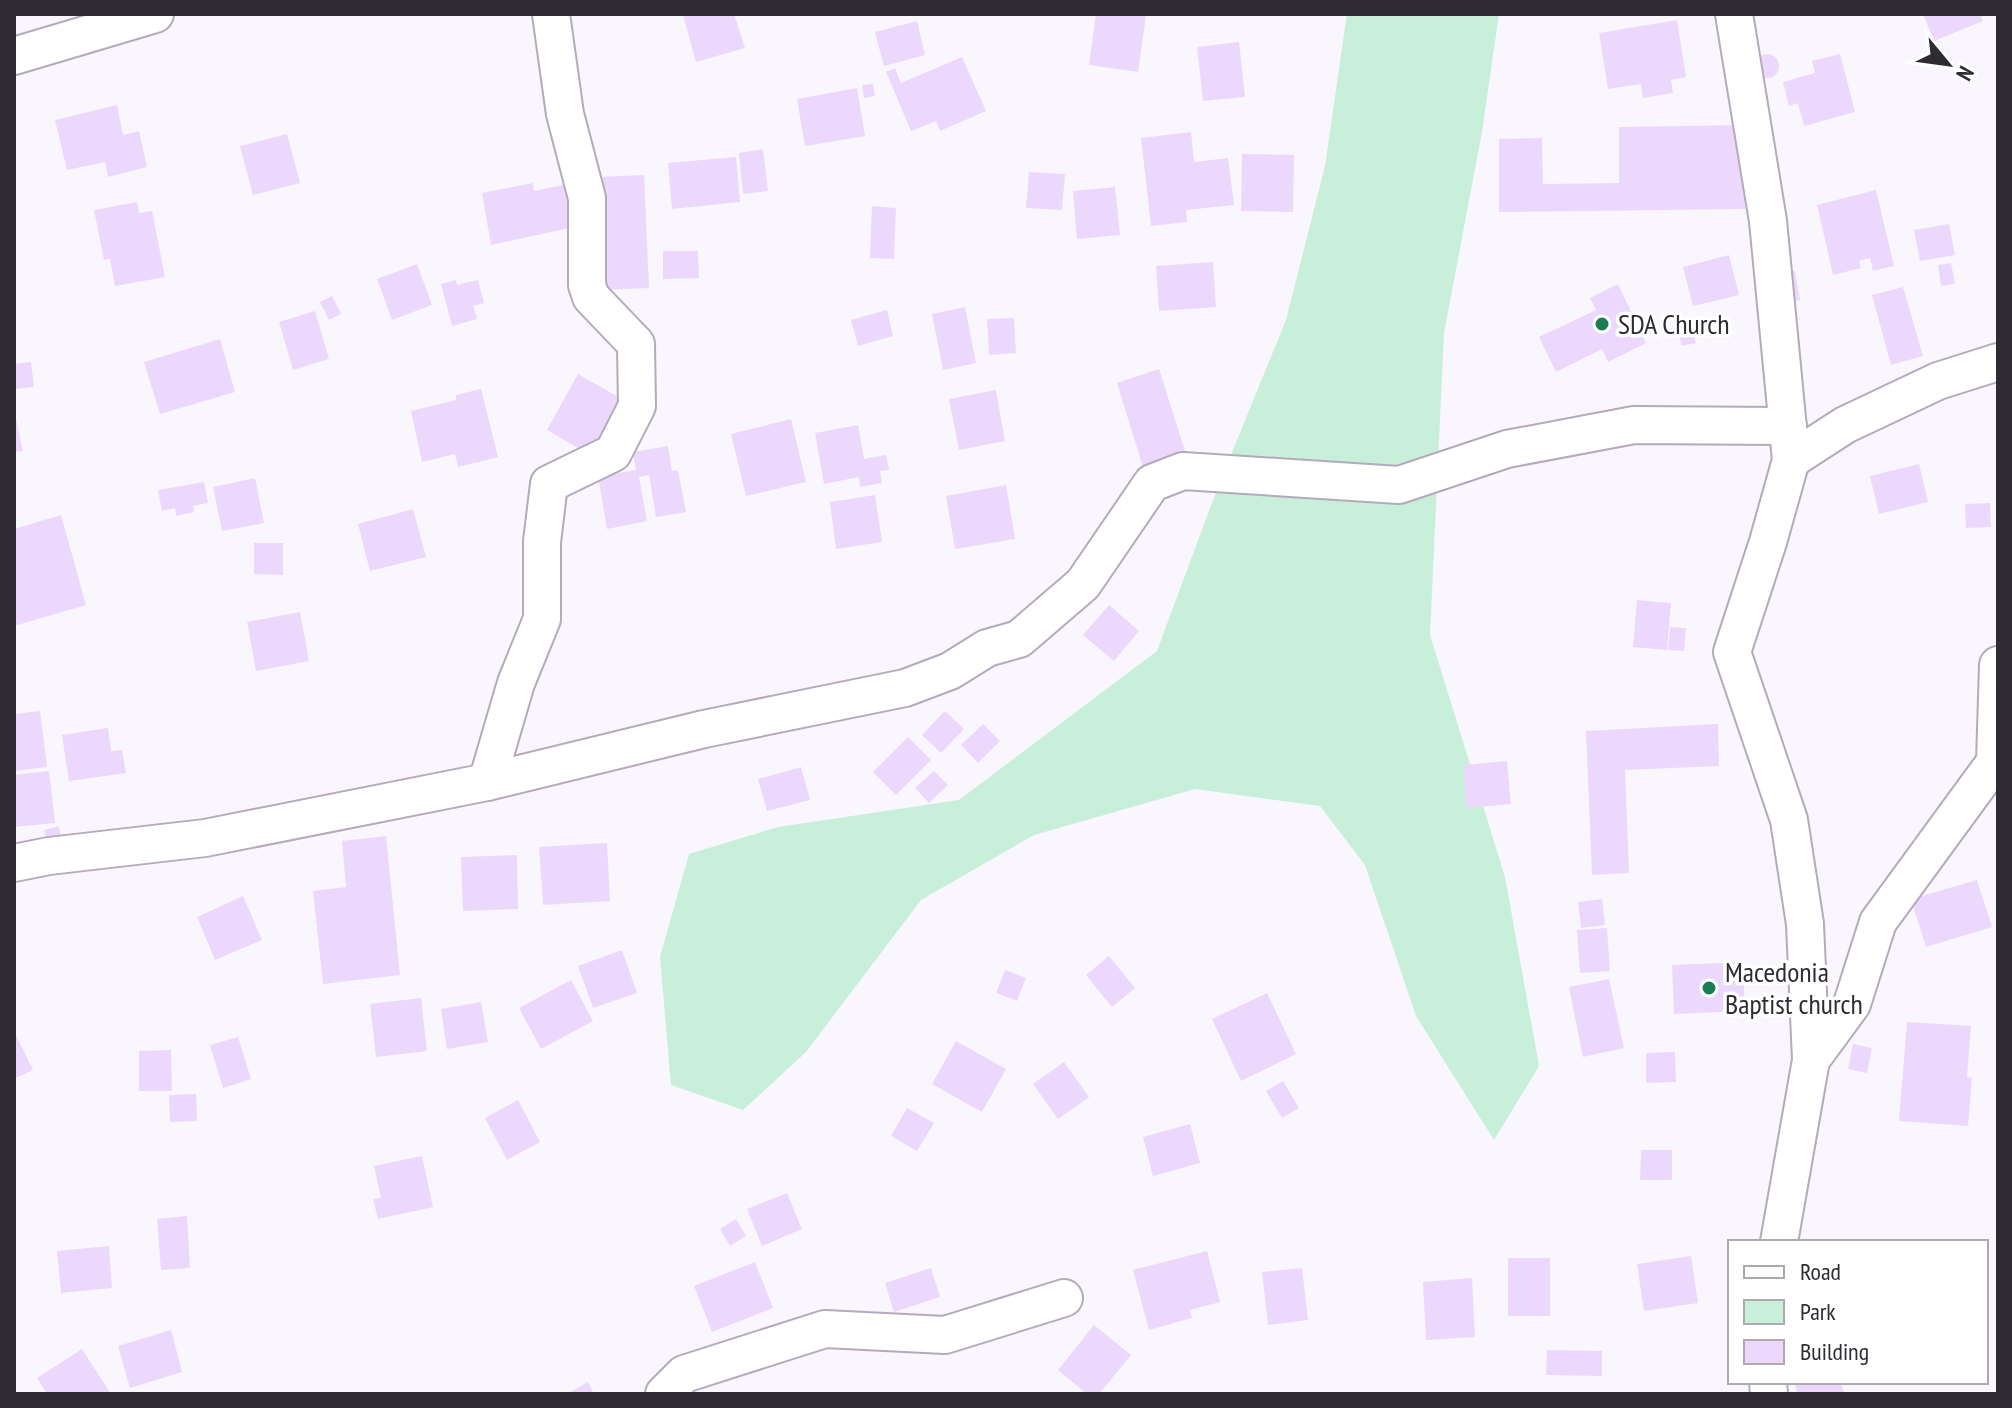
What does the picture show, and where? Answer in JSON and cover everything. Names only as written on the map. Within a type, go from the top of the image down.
[{"type":"street","points":[[14,56],[155,14]]},
{"type":"street","points":[[487,782],[516,683],[542,619],[542,542],[549,484],[613,453],[637,406],[636,344],[591,297],[587,285],[587,198],[565,114],[551,14]]},
{"type":"street","points":[[1734,14],[1768,221],[1790,443],[1768,542],[1732,652],[1789,820],[1805,924],[1811,1060],[1779,1240]]},
{"type":"street","points":[[14,863],[205,838],[487,782],[704,729],[905,688],[950,671],[987,648],[1019,639],[1083,584],[1152,483],[1183,471],[1399,485],[1507,449],[1634,425],[1790,443],[1845,425],[1938,381],[1998,362]]},
{"type":"street","points":[[1811,1060],[1852,1004],[1878,922],[1995,762],[1998,665]]},
{"type":"street","points":[[664,1394],[684,1374],[825,1329],[945,1335],[1064,1298]]},
{"type":"green space","points":[[1347,14],[1499,14],[1482,132],[1444,333],[1430,635],[1505,877],[1539,1066],[1494,1140],[1416,1016],[1365,865],[1320,806],[1195,789],[1034,835],[921,900],[806,1052],[743,1110],[671,1085],[660,957],[689,854],[778,827],[959,800],[1157,651],[1219,484],[1286,320],[1325,166]]},
{"type":"building","points":[[734,14],[745,48],[696,62],[683,15]]},
{"type":"building","points":[[1096,14],[1146,15],[1138,72],[1089,65]]},
{"type":"building","points":[[1923,14],[1980,14],[1983,21],[1934,41]]},
{"type":"building","points":[[1677,20],[1686,77],[1671,80],[1673,93],[1643,98],[1641,84],[1608,89],[1599,33]]},
{"type":"building","points":[[917,21],[925,55],[884,66],[875,32]]},
{"type":"building","points":[[1239,42],[1245,97],[1203,101],[1197,47]]},
{"type":"building","points":[[1767,54],[1776,57],[1779,66],[1776,75],[1767,78],[1758,75],[1755,66],[1758,57]]},
{"type":"building","points":[[1840,54],[1855,112],[1804,126],[1798,103],[1789,106],[1783,82],[1815,73],[1812,61]]},
{"type":"building","points":[[962,57],[986,111],[940,131],[936,121],[911,131],[886,72],[895,68],[901,83]]},
{"type":"building","points":[[873,84],[875,96],[864,98],[862,85]]},
{"type":"building","points":[[857,88],[865,136],[805,146],[797,99]]},
{"type":"building","points":[[117,105],[123,135],[139,131],[147,167],[108,177],[105,162],[67,170],[55,120]]},
{"type":"building","points":[[1745,125],[1745,209],[1499,212],[1499,139],[1542,138],[1543,184],[1619,183],[1619,127]]},
{"type":"building","points":[[1191,132],[1194,162],[1228,158],[1234,205],[1186,210],[1187,222],[1151,226],[1141,138]]},
{"type":"building","points":[[287,134],[300,183],[253,195],[240,146]]},
{"type":"building","points":[[763,149],[768,191],[743,194],[739,153]]},
{"type":"building","points":[[1242,154],[1294,155],[1293,212],[1241,211]]},
{"type":"building","points":[[736,157],[740,202],[672,209],[668,163]]},
{"type":"building","points":[[1029,172],[1065,174],[1062,210],[1026,208]]},
{"type":"building","points":[[644,175],[649,288],[604,290],[599,177]]},
{"type":"building","points":[[533,183],[534,191],[568,184],[575,227],[491,245],[482,193]]},
{"type":"building","points":[[1115,187],[1120,235],[1077,239],[1073,191]]},
{"type":"building","points":[[1876,190],[1894,266],[1873,271],[1870,258],[1859,261],[1861,268],[1833,275],[1817,205]]},
{"type":"building","points":[[137,202],[139,213],[152,211],[165,277],[115,286],[110,259],[104,260],[94,210]]},
{"type":"building","points":[[872,206],[896,208],[894,259],[870,258]]},
{"type":"building","points":[[1949,224],[1955,255],[1920,261],[1914,230]]},
{"type":"building","points":[[663,251],[698,251],[699,278],[663,279]]},
{"type":"building","points":[[1729,255],[1739,295],[1693,306],[1683,267]]},
{"type":"building","points":[[1213,262],[1216,307],[1159,311],[1156,266]]},
{"type":"building","points":[[1951,263],[1955,284],[1941,286],[1938,265]]},
{"type":"building","points":[[417,264],[432,305],[392,320],[377,279]]},
{"type":"building","points":[[1795,271],[1800,300],[1784,303],[1779,273]]},
{"type":"building","points":[[456,280],[457,285],[478,280],[484,303],[473,306],[477,319],[452,326],[441,284]]},
{"type":"building","name":"SDA Church","points":[[1618,284],[1646,343],[1608,362],[1602,349],[1556,372],[1539,337],[1596,310],[1590,298]]},
{"type":"building","points":[[1903,287],[1923,356],[1891,365],[1872,295]]},
{"type":"building","points":[[332,296],[341,314],[329,320],[320,302]]},
{"type":"building","points":[[965,307],[976,363],[943,370],[932,314]]},
{"type":"building","points":[[887,310],[893,336],[858,346],[851,320]]},
{"type":"building","points":[[315,311],[329,359],[293,370],[279,322]]},
{"type":"building","points":[[1014,318],[1016,353],[989,355],[987,319]]},
{"type":"building","points":[[1691,326],[1696,343],[1682,346],[1677,330]]},
{"type":"building","points":[[220,339],[235,392],[160,414],[144,362]]},
{"type":"building","points":[[31,362],[34,387],[14,389],[14,364]]},
{"type":"building","points":[[1159,369],[1186,454],[1143,467],[1117,383]]},
{"type":"building","points":[[578,374],[622,399],[590,455],[547,430]]},
{"type":"building","points":[[481,389],[498,457],[458,467],[455,454],[422,462],[411,411],[456,400],[456,395]]},
{"type":"building","points":[[996,390],[1005,441],[959,450],[949,399]]},
{"type":"building","points":[[14,410],[23,451],[14,452]]},
{"type":"building","points":[[791,419],[806,482],[746,496],[731,434]]},
{"type":"building","points":[[858,425],[864,459],[886,455],[889,470],[880,471],[882,483],[860,487],[859,477],[824,484],[815,433]]},
{"type":"building","points":[[668,446],[672,471],[678,470],[686,512],[656,517],[649,475],[639,477],[647,521],[607,529],[598,476],[636,470],[633,452]]},
{"type":"building","points":[[1919,464],[1928,502],[1879,514],[1870,476]]},
{"type":"building","points":[[255,478],[264,523],[222,531],[213,487]]},
{"type":"building","points":[[204,482],[208,503],[193,506],[194,512],[176,516],[175,508],[162,511],[158,490]]},
{"type":"building","points":[[1006,485],[1015,539],[955,549],[946,496]]},
{"type":"building","points":[[875,495],[882,542],[836,549],[830,502]]},
{"type":"building","points":[[1990,503],[1991,527],[1966,528],[1965,504]]},
{"type":"building","points":[[413,509],[426,557],[370,571],[358,524]]},
{"type":"building","points":[[61,515],[86,605],[14,626],[14,529]]},
{"type":"building","points":[[254,543],[283,543],[283,575],[254,574]]},
{"type":"building","points":[[1637,600],[1671,603],[1667,650],[1633,647]]},
{"type":"building","points":[[1109,605],[1139,631],[1114,661],[1083,635]]},
{"type":"building","points":[[300,612],[309,661],[256,671],[247,622]]},
{"type":"building","points":[[1670,627],[1686,628],[1684,651],[1668,650]]},
{"type":"building","points":[[40,711],[47,767],[14,771],[14,714]]},
{"type":"building","points":[[945,711],[964,729],[941,753],[922,735]]},
{"type":"building","points":[[983,724],[1000,741],[978,763],[961,745]]},
{"type":"building","points":[[1718,724],[1719,766],[1625,770],[1629,873],[1592,875],[1586,731]]},
{"type":"building","points":[[108,728],[111,751],[122,750],[126,773],[69,781],[62,735]]},
{"type":"building","points":[[908,737],[931,760],[896,795],[873,772]]},
{"type":"building","points":[[1507,761],[1511,804],[1466,808],[1463,765]]},
{"type":"building","points":[[801,767],[810,800],[767,811],[758,779]]},
{"type":"building","points":[[49,771],[55,823],[14,827],[14,775]]},
{"type":"building","points":[[934,771],[948,785],[929,803],[915,788]]},
{"type":"building","points":[[59,826],[63,847],[49,850],[44,830]]},
{"type":"building","points":[[386,836],[400,975],[323,984],[313,891],[346,887],[342,841]]},
{"type":"building","points":[[607,843],[610,901],[543,905],[539,847]]},
{"type":"building","points":[[517,855],[518,909],[463,911],[461,857]]},
{"type":"building","points":[[1977,880],[1992,927],[1926,947],[1911,899]]},
{"type":"building","points":[[243,896],[262,940],[215,960],[197,917]]},
{"type":"building","points":[[1602,899],[1605,925],[1581,928],[1578,902]]},
{"type":"building","points":[[1607,928],[1610,971],[1580,973],[1577,930]]},
{"type":"building","points":[[622,950],[637,993],[593,1008],[578,966]]},
{"type":"building","points":[[1109,956],[1135,988],[1112,1007],[1086,975]]},
{"type":"building","name":"Macedonia Baptist church","points":[[1743,962],[1745,1011],[1674,1014],[1672,965]]},
{"type":"building","points":[[1005,970],[1026,978],[1017,1001],[996,993]]},
{"type":"building","points":[[1609,979],[1624,1048],[1583,1057],[1569,987]]},
{"type":"building","points":[[571,980],[593,1021],[541,1049],[519,1008]]},
{"type":"building","points":[[1267,993],[1296,1054],[1241,1081],[1212,1019]]},
{"type":"building","points":[[421,998],[427,1051],[376,1057],[370,1004]]},
{"type":"building","points":[[481,1002],[488,1042],[447,1049],[441,1009]]},
{"type":"building","points":[[1907,1022],[1971,1026],[1967,1077],[1972,1078],[1968,1126],[1899,1121]]},
{"type":"building","points":[[14,1031],[33,1070],[14,1079]]},
{"type":"building","points":[[238,1037],[251,1079],[223,1088],[210,1045]]},
{"type":"building","points":[[956,1041],[1006,1069],[982,1112],[932,1084]]},
{"type":"building","points":[[1853,1044],[1872,1048],[1867,1073],[1848,1069]]},
{"type":"building","points":[[171,1050],[172,1091],[139,1091],[139,1051]]},
{"type":"building","points":[[1675,1052],[1676,1082],[1646,1083],[1646,1053]]},
{"type":"building","points":[[1064,1062],[1089,1097],[1058,1119],[1033,1084]]},
{"type":"building","points":[[1283,1081],[1299,1108],[1282,1118],[1266,1091]]},
{"type":"building","points":[[196,1094],[197,1121],[170,1122],[169,1095]]},
{"type":"building","points":[[518,1100],[540,1142],[507,1160],[485,1118]]},
{"type":"building","points":[[907,1108],[934,1123],[917,1151],[891,1136]]},
{"type":"building","points":[[1190,1124],[1200,1163],[1153,1176],[1143,1137]]},
{"type":"building","points":[[1641,1150],[1672,1150],[1672,1180],[1640,1180]]},
{"type":"building","points":[[422,1156],[433,1207],[378,1219],[373,1199],[381,1198],[374,1166]]},
{"type":"building","points":[[787,1193],[802,1229],[762,1246],[747,1209]]},
{"type":"building","points":[[187,1216],[190,1268],[161,1270],[157,1219]]},
{"type":"building","points":[[736,1219],[746,1236],[730,1246],[720,1229]]},
{"type":"building","points":[[109,1246],[112,1288],[61,1293],[57,1251]]},
{"type":"building","points":[[1207,1251],[1220,1302],[1190,1310],[1192,1318],[1149,1330],[1133,1270]]},
{"type":"building","points":[[1691,1256],[1698,1303],[1644,1311],[1637,1264]]},
{"type":"building","points":[[1508,1258],[1550,1258],[1550,1316],[1508,1316]]},
{"type":"building","points":[[755,1262],[773,1308],[712,1332],[694,1286]]},
{"type":"building","points":[[931,1268],[940,1297],[894,1312],[885,1283]]},
{"type":"building","points":[[1302,1268],[1308,1320],[1268,1325],[1262,1272]]},
{"type":"building","points":[[1472,1278],[1475,1337],[1426,1340],[1423,1282]]},
{"type":"building","points":[[1094,1325],[1131,1355],[1099,1394],[1087,1394],[1058,1370]]},
{"type":"building","points":[[171,1330],[182,1372],[130,1388],[118,1346]]},
{"type":"building","points":[[82,1349],[111,1394],[47,1394],[37,1378]]},
{"type":"building","points":[[1547,1350],[1602,1351],[1602,1376],[1546,1375]]},
{"type":"building","points":[[588,1382],[594,1394],[567,1394]]},
{"type":"building","points":[[1795,1384],[1842,1384],[1844,1394],[1798,1394]]},
{"type":"place","name":"SDA Church","points":[[1602,324]]},
{"type":"place","name":"Macedonia Baptist church","points":[[1709,988]]}]
